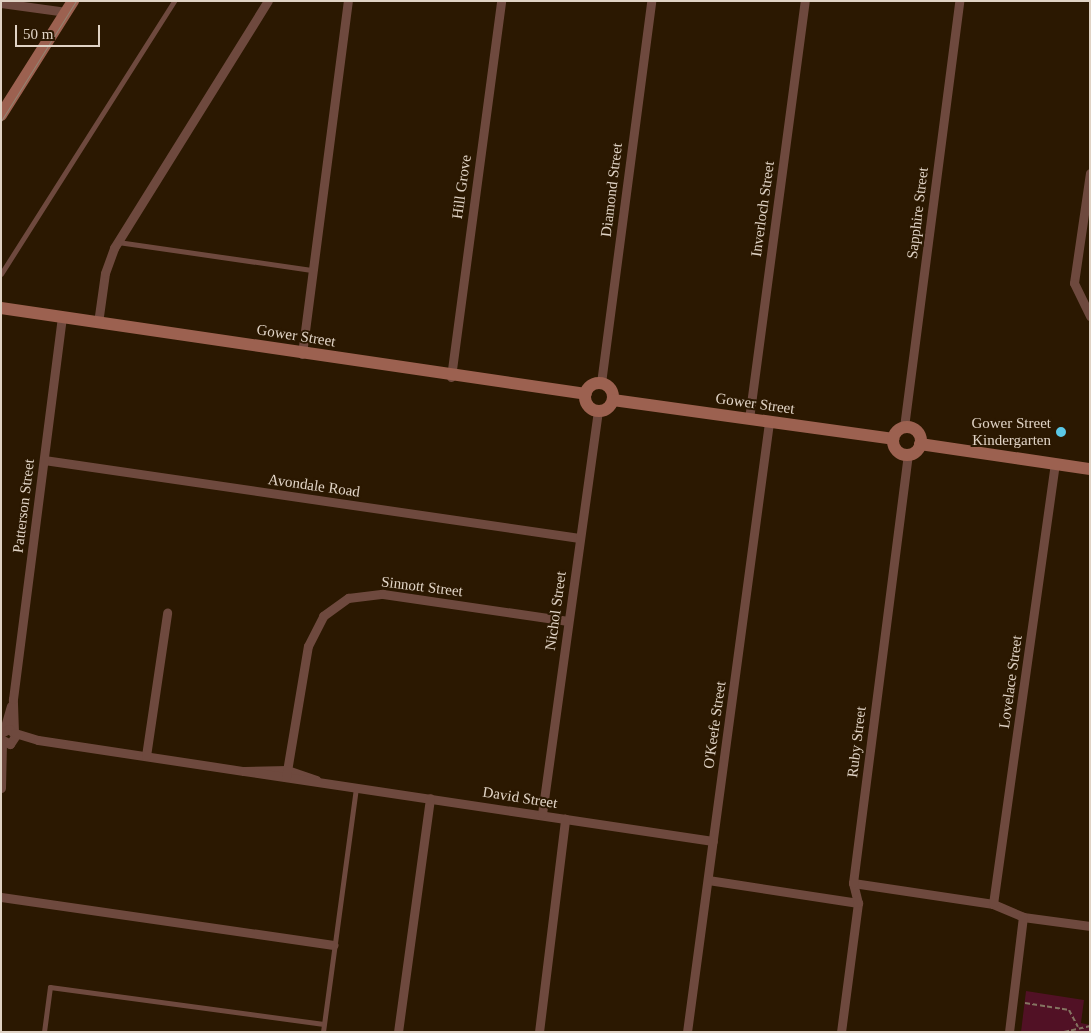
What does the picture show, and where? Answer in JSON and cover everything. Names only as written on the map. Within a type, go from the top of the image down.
[{"type":"street","points":[[98,323],[104,273],[118,242],[268,1]]},
{"type":"street","name":"Hill Grove","points":[[451,377],[501,1]]},
{"type":"street","name":"Diamond Street","points":[[602,383],[651,1]]},
{"type":"street","name":"Inverloch Street","points":[[749,419],[805,1]]},
{"type":"street","name":"Sapphire Street","points":[[904,427],[959,1]]},
{"type":"street","points":[[302,354],[346,2]]},
{"type":"street","points":[[1,3],[69,7],[1,115]]},
{"type":"street","points":[[1090,173],[1074,283],[1090,316]]},
{"type":"street","name":"Gower Street","points":[[1,308],[451,377],[586,394]]},
{"type":"street","name":"Patterson Street","points":[[1,788],[62,317]]},
{"type":"street","points":[[602,383],[612,390],[613,400],[598,411],[588,405],[586,394],[590,386],[602,383]]},
{"type":"street","name":"Gower Street","points":[[613,400],[893,439]]},
{"type":"street","name":"Nichol Street","points":[[542,814],[598,411]]},
{"type":"street","name":"O'Keefe Street","points":[[687,1032],[770,422]]},
{"type":"street","points":[[920,444],[914,429],[904,427],[893,439],[895,448],[908,454],[920,444],[1090,469]]},
{"type":"street","name":"Ruby Street","points":[[841,1032],[858,903],[853,884],[908,454]]},
{"type":"street","name":"Avondale Road","points":[[44,460],[579,538]]},
{"type":"street","name":"Lovelace Street","points":[[993,904],[1055,464]]},
{"type":"street","name":"Sinnott Street","points":[[287,774],[308,646],[323,616],[348,598],[383,594],[568,621]]},
{"type":"street","points":[[146,756],[167,613]]},
{"type":"street","name":"David Street","points":[[7,735],[244,771],[287,774],[324,783],[713,841]]},
{"type":"street","points":[[398,1032],[430,798]]},
{"type":"street","points":[[539,1032],[565,819]]},
{"type":"street","points":[[708,880],[858,903]]},
{"type":"street","points":[[853,884],[993,904],[1023,917],[1090,926]]},
{"type":"street","points":[[1,897],[334,945]]},
{"type":"street","points":[[1009,1032],[1023,917]]},
{"type":"lane","points":[[1,274],[174,1]]},
{"type":"lane","points":[[118,242],[314,270]]},
{"type":"lane","points":[[323,1032],[356,788]]},
{"type":"lane","points":[[44,1032],[50,987],[324,1024]]},
{"type":"path","points":[[1024,1004],[1069,1010],[1078,1027]]},
{"type":"path","points":[[1064,1032],[1078,1027],[1090,1026]]},
{"type":"shaded area","points":[[1026,991],[1084,1000],[1081,1023],[1090,1025],[1090,1032],[1021,1032]]},
{"type":"tram line","points":[[1,121],[76,1]]},
{"type":"place","name":"Gower Street Kindergarten","points":[[1061,432]]}]
